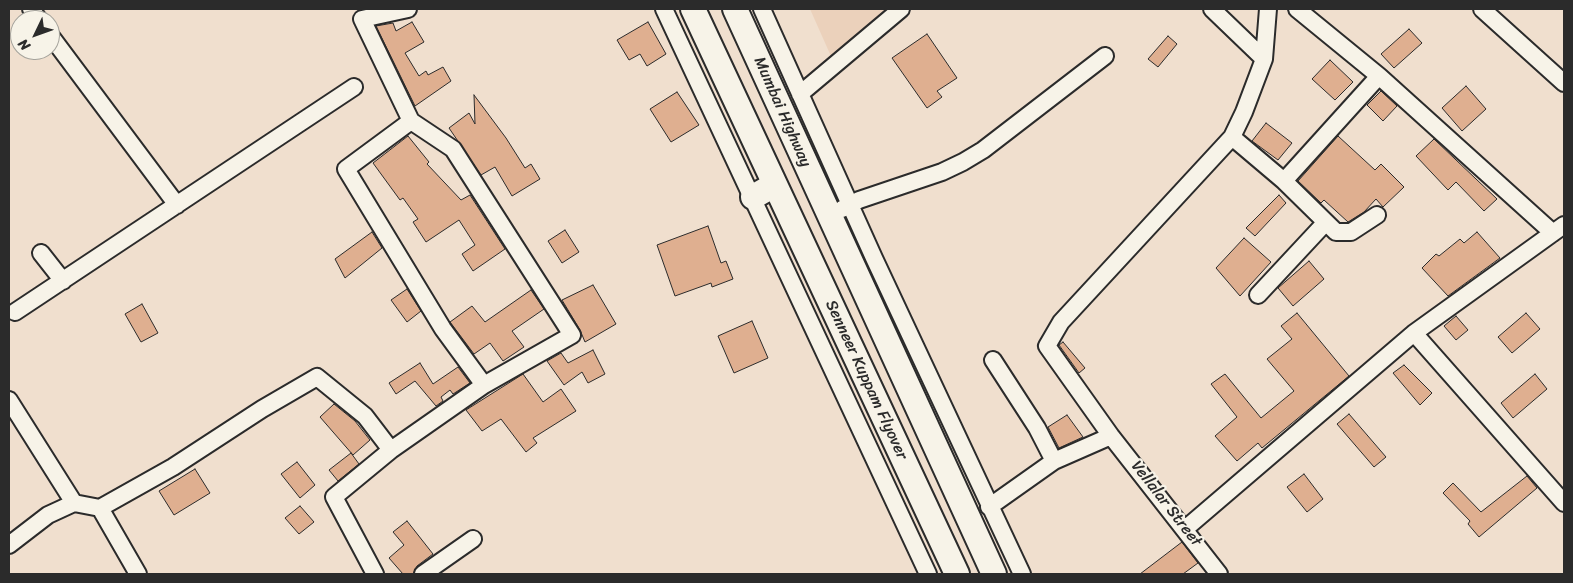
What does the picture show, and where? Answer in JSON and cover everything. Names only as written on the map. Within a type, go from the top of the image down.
[{"type":"highway","points":[[693,9],[774,185],[753,197]]},
{"type":"highway","name":"Mumbai Highway","points":[[736,9],[829,216]]},
{"type":"highway","name":"Senneer Kuppam Flyover","points":[[774,185],[957,574]]},
{"type":"highway","points":[[829,216],[994,574]]},
{"type":"street","points":[[375,574],[334,497],[391,450],[484,385],[572,335],[454,149],[411,121],[359,14],[408,9]]},
{"type":"street","points":[[664,9],[928,574]]},
{"type":"street","points":[[762,9],[850,205],[1022,574]]},
{"type":"street","points":[[800,94],[901,9]]},
{"type":"street","points":[[1212,9],[1264,59]]},
{"type":"street","points":[[1268,9],[1264,59],[1244,112],[1232,137],[1284,181],[1336,232],[1345,234],[1351,232],[1377,215]]},
{"type":"street","points":[[1185,530],[1414,333],[1559,229],[1297,9]]},
{"type":"street","points":[[1482,9],[1562,78]]},
{"type":"street","points":[[60,48],[177,205]]},
{"type":"street","points":[[829,216],[850,205],[942,172],[963,162],[983,150],[1105,56]]},
{"type":"street","points":[[1284,181],[1379,76]]},
{"type":"street","points":[[15,312],[354,87]]},
{"type":"street","points":[[411,121],[346,169],[443,329],[484,385]]},
{"type":"street","name":"Vellalar Street","points":[[1219,574],[1111,436],[1048,346],[1060,322],[1232,137]]},
{"type":"street","points":[[1258,295],[1326,222]]},
{"type":"street","points":[[41,253],[63,281]]},
{"type":"street","points":[[1414,333],[1564,503]]},
{"type":"street","points":[[993,360],[1037,428],[1054,461]]},
{"type":"street","points":[[9,545],[48,515],[74,503],[100,508],[173,466],[262,409],[317,377],[365,416],[391,450]]},
{"type":"street","points":[[11,409],[74,503]]},
{"type":"street","points":[[990,507],[1054,461],[1111,436]]},
{"type":"street","points":[[100,508],[138,574]]},
{"type":"street","points":[[423,574],[473,538]]},
{"type":"shaded area","points":[[810,9],[910,9],[838,72]]},
{"type":"building","points":[[412,22],[424,42],[405,53],[419,76],[426,71],[428,75],[443,67],[451,81],[415,106],[376,26],[393,23],[396,31]]},
{"type":"building","points":[[648,22],[666,54],[647,66],[640,54],[629,60],[617,40]]},
{"type":"building","points":[[1409,29],[1422,43],[1394,68],[1381,54]]},
{"type":"building","points":[[927,34],[957,78],[937,91],[942,97],[927,108],[892,58]]},
{"type":"building","points":[[1168,36],[1177,44],[1158,67],[1148,59]]},
{"type":"building","points":[[1330,60],[1353,82],[1335,100],[1312,79]]},
{"type":"building","points":[[1466,86],[1486,109],[1462,131],[1442,108]]},
{"type":"building","points":[[1381,91],[1397,106],[1383,121],[1367,105]]},
{"type":"building","points":[[677,92],[699,125],[671,142],[650,109]]},
{"type":"building","points":[[474,95],[506,138],[525,168],[531,164],[540,179],[512,196],[495,167],[481,175],[449,128],[469,113],[475,124]]},
{"type":"building","points":[[1266,123],[1292,143],[1278,160],[1252,141]]},
{"type":"building","points":[[408,136],[429,162],[427,164],[461,200],[470,195],[505,249],[473,271],[462,254],[475,245],[459,220],[426,242],[413,222],[418,219],[403,198],[400,200],[373,163]]},
{"type":"building","points":[[1338,136],[1375,170],[1381,164],[1404,187],[1383,207],[1376,199],[1364,212],[1348,222],[1324,200],[1321,203],[1298,181]]},
{"type":"building","points":[[1434,139],[1497,199],[1484,211],[1456,182],[1448,190],[1416,156]]},
{"type":"building","points":[[1279,195],[1286,203],[1255,236],[1246,228]]},
{"type":"building","points":[[708,226],[721,263],[726,261],[733,279],[712,287],[711,283],[675,296],[657,245]]},
{"type":"building","points":[[565,230],[579,252],[562,263],[548,241]]},
{"type":"building","points":[[372,232],[382,248],[345,278],[335,259]]},
{"type":"building","points":[[1477,232],[1500,258],[1448,296],[1422,268],[1436,254],[1439,256],[1460,239],[1464,243]]},
{"type":"building","points":[[1244,238],[1271,262],[1240,296],[1216,268]]},
{"type":"building","points":[[1309,261],[1324,279],[1293,306],[1278,288]]},
{"type":"building","points":[[593,285],[616,324],[585,342],[562,300]]},
{"type":"building","points":[[407,289],[421,311],[407,322],[391,300]]},
{"type":"building","points":[[531,290],[544,309],[512,331],[524,347],[503,361],[490,343],[474,354],[450,322],[472,306],[485,322]]},
{"type":"building","points":[[142,304],[158,333],[141,342],[125,314]]},
{"type":"building","points":[[1297,313],[1349,376],[1262,448],[1258,443],[1237,461],[1215,436],[1237,417],[1211,384],[1225,374],[1261,418],[1294,391],[1267,359],[1292,339],[1281,326]]},
{"type":"building","points":[[1526,313],[1540,329],[1512,353],[1498,337]]},
{"type":"building","points":[[1456,316],[1468,330],[1456,340],[1444,326]]},
{"type":"building","points":[[752,321],[768,358],[734,373],[718,336]]},
{"type":"building","points":[[1063,342],[1085,368],[1079,373],[1059,345]]},
{"type":"building","points":[[593,350],[605,374],[588,383],[582,372],[564,385],[547,361],[561,353],[568,363]]},
{"type":"building","points":[[420,363],[433,384],[458,367],[470,383],[453,394],[450,390],[441,397],[443,401],[436,406],[415,381],[396,394],[389,383]]},
{"type":"building","points":[[1404,365],[1432,393],[1420,405],[1393,373]]},
{"type":"building","points":[[523,374],[543,402],[561,389],[576,411],[533,438],[537,443],[526,452],[501,419],[482,431],[466,410]]},
{"type":"building","points":[[1535,374],[1547,389],[1513,418],[1501,403]]},
{"type":"building","points":[[334,404],[355,421],[370,440],[353,455],[320,417]]},
{"type":"building","points":[[1349,414],[1386,457],[1374,467],[1337,424]]},
{"type":"building","points":[[1067,415],[1083,437],[1059,448],[1048,427]]},
{"type":"building","points":[[351,453],[359,464],[338,481],[329,470]]},
{"type":"building","points":[[297,462],[315,485],[300,498],[281,474]]},
{"type":"building","points":[[195,469],[210,493],[174,515],[159,491]]},
{"type":"building","points":[[1304,474],[1323,499],[1307,512],[1287,487]]},
{"type":"building","points":[[1527,476],[1537,488],[1479,537],[1468,524],[1470,521],[1443,493],[1453,483],[1481,512]]},
{"type":"building","points":[[300,506],[314,522],[299,534],[285,518]]},
{"type":"building","points":[[407,521],[433,554],[417,566],[413,574],[403,574],[389,558],[404,545],[393,532]]},
{"type":"building","points":[[1182,542],[1198,563],[1183,574],[1140,574]]}]
